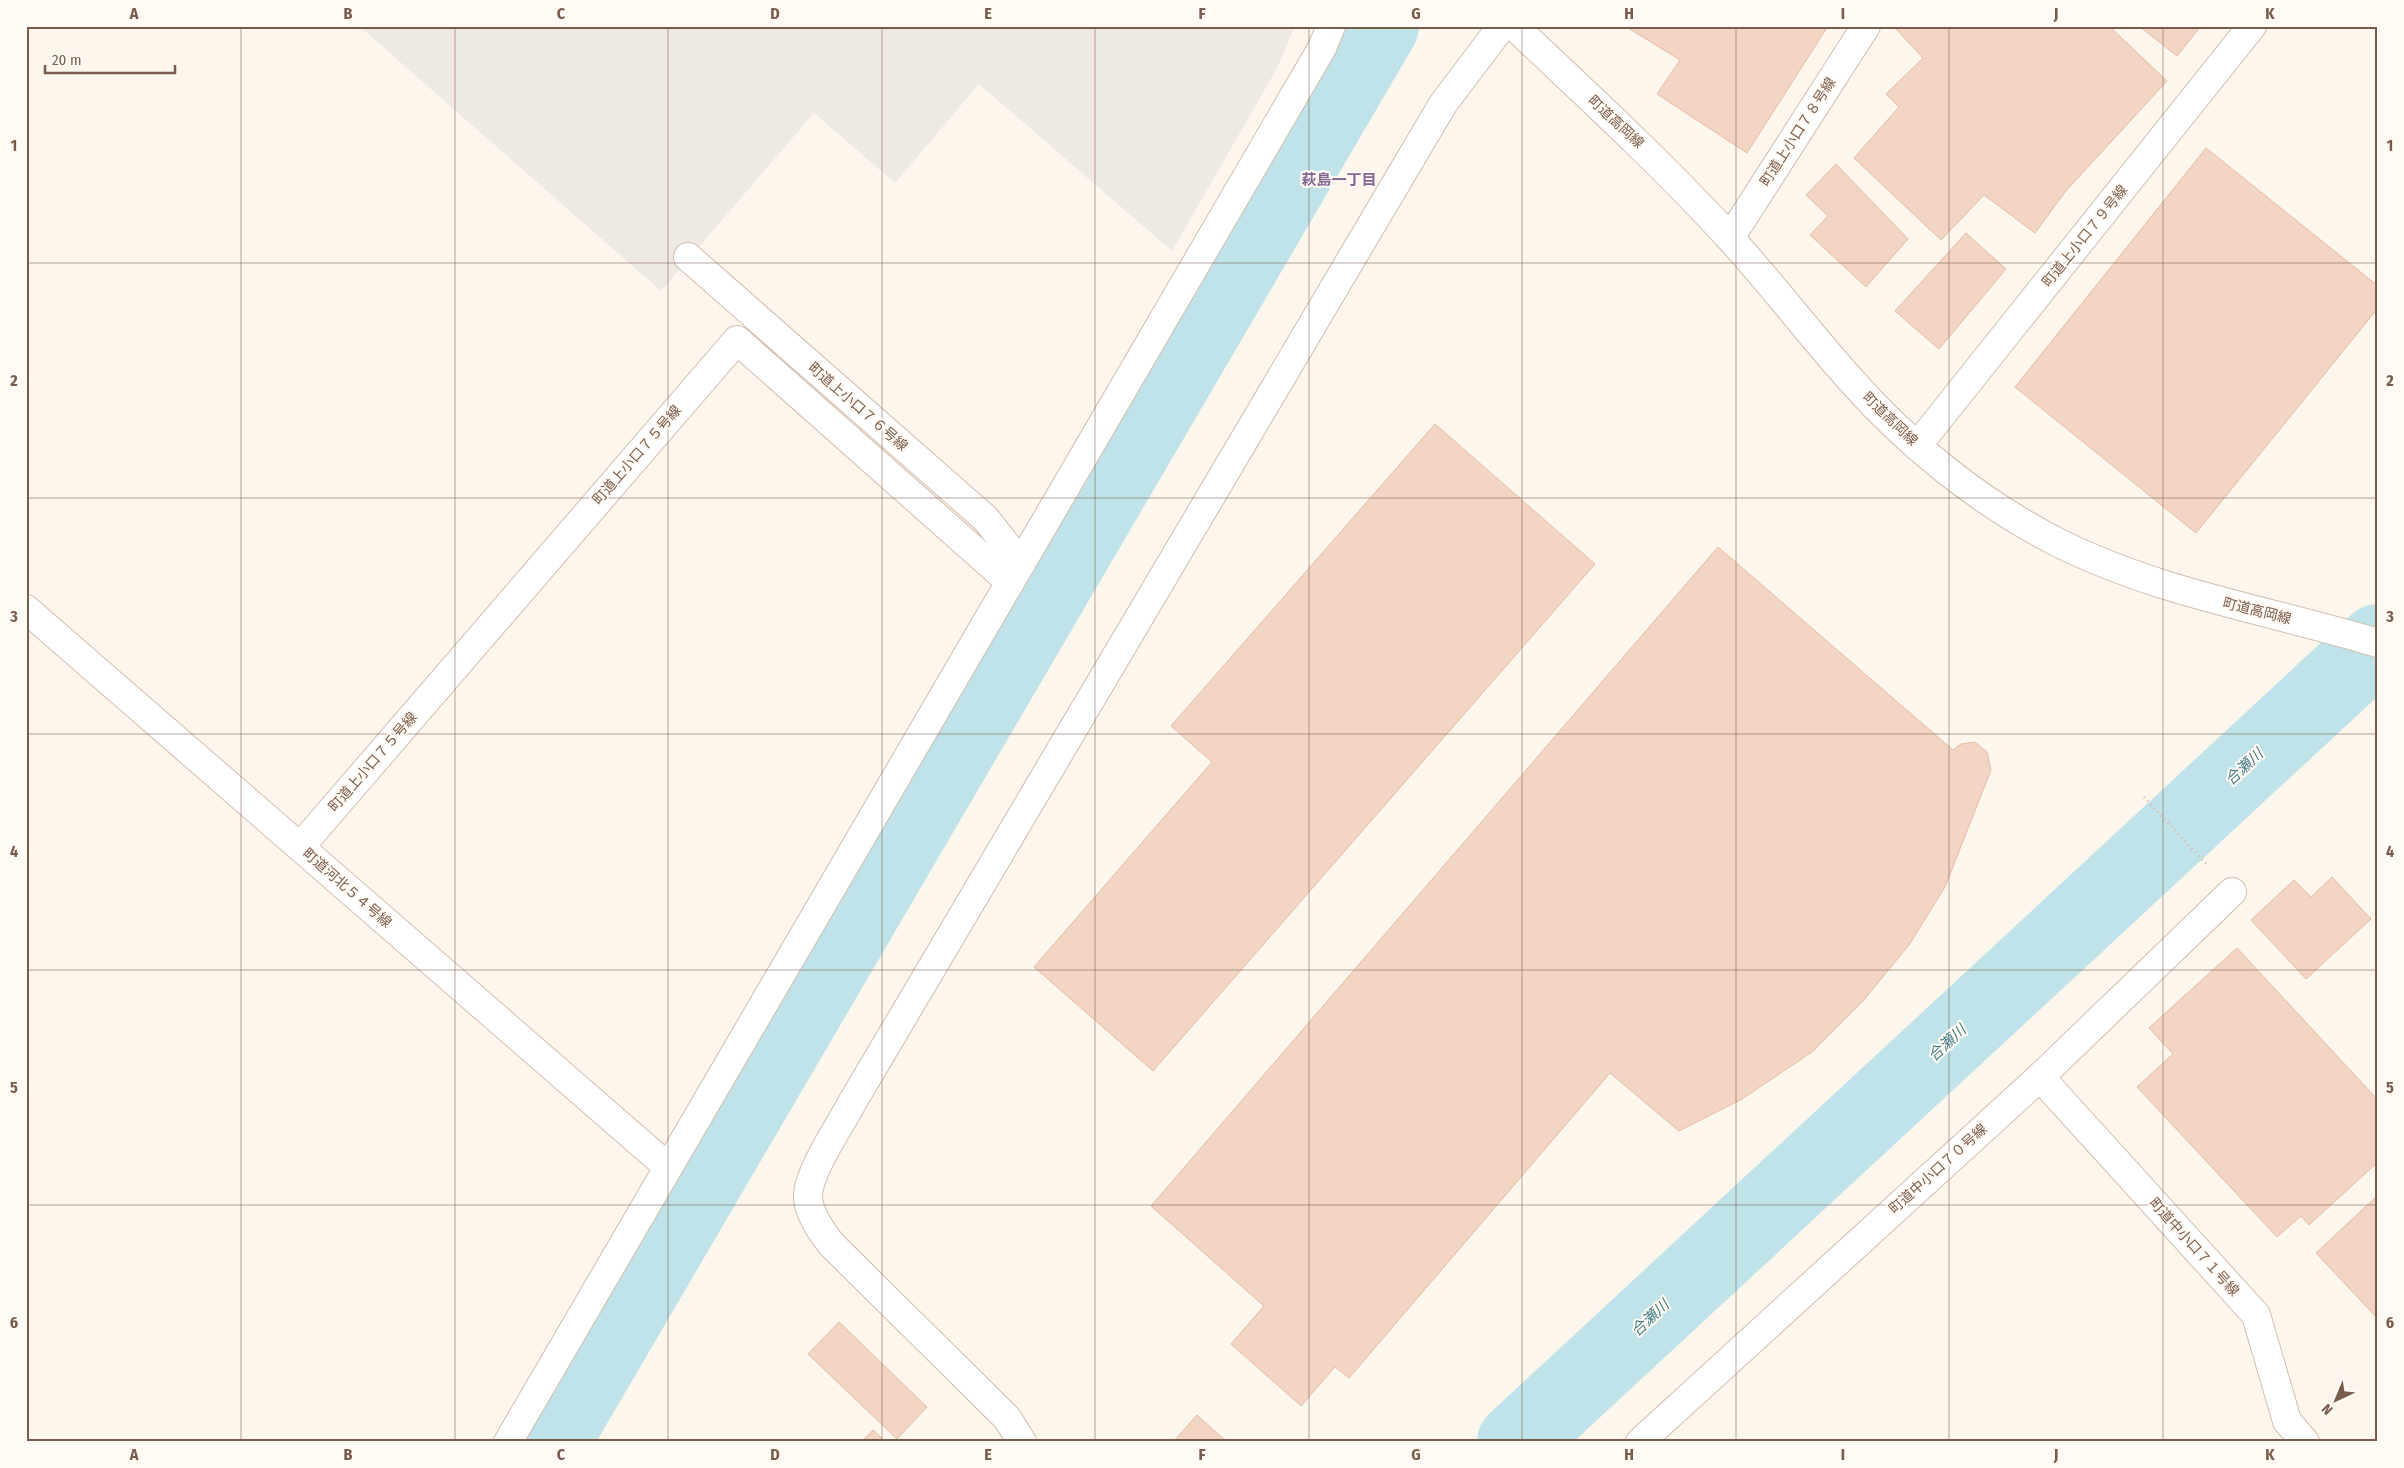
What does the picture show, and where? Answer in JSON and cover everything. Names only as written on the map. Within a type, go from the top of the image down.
[{"type":"street","points":[[508,1442],[1322,48],[1331,26]]},
{"type":"street","points":[[1022,1442],[1007,1418],[832,1245],[820,1230],[812,1214],[808,1195],[812,1177],[858,1092],[1443,104],[1502,26]]},
{"type":"street","name":"町道高岡線","points":[[1514,26],[1650,154],[1730,238],[1850,379],[1918,446],[1967,486],[2054,540],[2096,560],[2144,579],[2197,596],[2328,628],[2378,643]]},
{"type":"street","name":"町道上小口７８号線","points":[[1730,238],[1866,26]]},
{"type":"street","name":"町道上小口７９号線","points":[[1918,446],[2252,26]]},
{"type":"street","name":"町道上小口７６号線","points":[[688,257],[986,519],[1016,573]]},
{"type":"street","name":"町道上小口７５号線","points":[[300,847],[737,340],[1016,573]]},
{"type":"street","name":"町道河北５４号線","points":[[26,609],[668,1167]]},
{"type":"street","name":"町道中小口７０号線","points":[[1640,1442],[2040,1077],[2232,892]]},
{"type":"street","name":"町道中小口７１号線","points":[[2040,1077],[2256,1315],[2287,1421],[2305,1442]]},
{"type":"path","points":[[2144,797],[2232,892]]},
{"type":"shaded area","points":[[359,26],[1295,26],[1276,70],[1172,251],[979,84],[895,183],[814,113],[661,291]]},
{"type":"building","points":[[1625,26],[1828,26],[1747,153],[1657,94],[1680,60]]},
{"type":"building","points":[[1898,26],[2109,26],[2167,81],[2065,192],[2035,233],[1984,195],[1941,240],[1854,158],[1899,107],[1886,94],[1923,58],[1896,29]]},
{"type":"building","points":[[2139,26],[2201,26],[2177,56]]},
{"type":"building","points":[[2206,148],[2378,286],[2378,308],[2196,533],[2015,387]]},
{"type":"building","points":[[1836,164],[1908,239],[1866,287],[1810,235],[1828,216],[1806,195]]},
{"type":"building","points":[[1966,233],[2006,269],[1939,349],[1895,311]]},
{"type":"building","points":[[1435,424],[1595,564],[1153,1071],[1034,967],[1212,762],[1171,726]]},
{"type":"building","points":[[1718,547],[1953,750],[1961,744],[1975,742],[1987,752],[1991,770],[1945,887],[1909,945],[1863,1001],[1812,1052],[1742,1099],[1679,1131],[1610,1073],[1349,1378],[1335,1367],[1301,1406],[1231,1344],[1264,1306],[1151,1206]]},
{"type":"building","points":[[2332,877],[2371,919],[2306,979],[2251,920],[2294,880],[2311,897]]},
{"type":"building","points":[[2237,948],[2378,1100],[2378,1162],[2309,1225],[2301,1216],[2277,1237],[2137,1087],[2173,1054],[2149,1028]]},
{"type":"building","points":[[2378,1195],[2378,1319],[2316,1253]]},
{"type":"building","points":[[839,1322],[927,1407],[897,1439],[808,1354]]},
{"type":"building","points":[[1197,1415],[1227,1442],[1173,1442]]},
{"type":"building","points":[[873,1430],[886,1442],[861,1442]]},
{"type":"waterway","points":[[551,1442],[1380,26]]},
{"type":"waterway","name":"合瀬川","points":[[1516,1442],[2378,643]]},
{"type":"district","name":"萩島一丁目","points":[[1339,180]]}]
